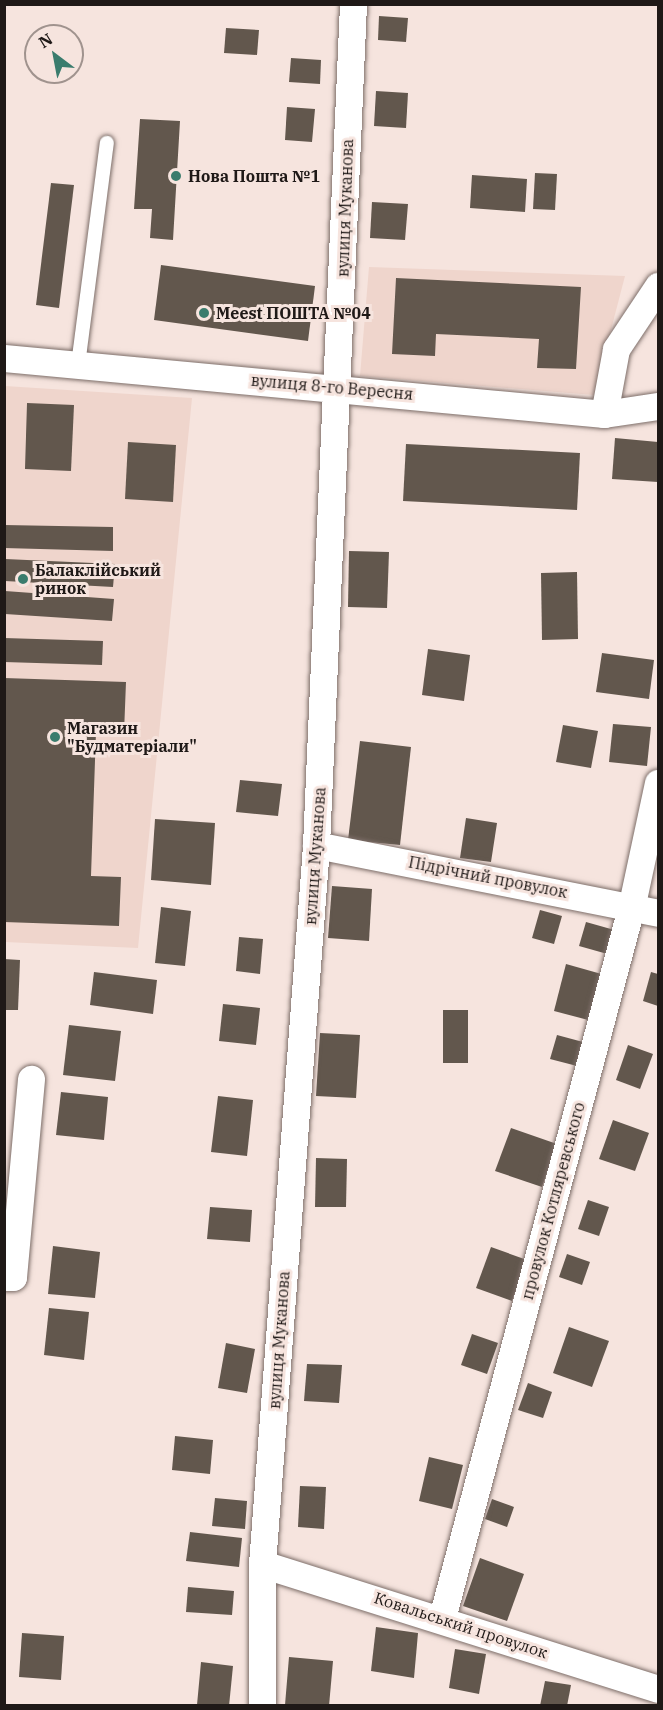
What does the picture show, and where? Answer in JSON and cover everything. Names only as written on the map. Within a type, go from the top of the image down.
[{"type":"street","name":"вулиця Муканова","points":[[262,1706],[262,1564],[316,845],[354,4]]},
{"type":"street","points":[[604,414],[616,349],[658,286]]},
{"type":"street","name":"вулиця 8-го Вересня","points":[[4,358],[338,387],[604,414],[658,406]]},
{"type":"street","name":"провулок Котляревського","points":[[442,1618],[632,904],[658,783]]},
{"type":"street","name":"Підрічний провулок","points":[[316,845],[632,904],[658,913]]},
{"type":"street","points":[[4,1277],[13,1277],[31,1079]]},
{"type":"street","name":"Ковальський провулок","points":[[262,1564],[442,1618],[658,1689]]},
{"type":"lane","points":[[78,365],[107,142]]},
{"type":"shaded area","points":[[369,267],[625,276],[594,395],[360,376]]},
{"type":"shaded area","points":[[5,386],[192,398],[138,948],[5,942]]},
{"type":"building","points":[[379,16],[408,18],[406,42],[378,40]]},
{"type":"building","points":[[226,28],[259,30],[257,55],[224,53]]},
{"type":"building","points":[[291,58],[321,60],[320,84],[289,82]]},
{"type":"building","points":[[376,91],[408,93],[406,128],[374,126]]},
{"type":"building","points":[[287,107],[315,109],[312,142],[285,140]]},
{"type":"building","points":[[140,119],[180,121],[173,240],[150,238],[152,209],[134,209]]},
{"type":"building","points":[[535,173],[557,174],[555,210],[533,209]]},
{"type":"building","points":[[472,175],[527,179],[525,212],[470,208]]},
{"type":"building","points":[[51,183],[74,185],[59,308],[36,305]]},
{"type":"building","points":[[372,202],[408,204],[405,240],[370,238]]},
{"type":"building","points":[[161,265],[315,286],[308,341],[154,320]]},
{"type":"building","points":[[396,278],[581,287],[576,369],[537,368],[539,339],[436,334],[435,356],[392,354]]},
{"type":"building","points":[[27,403],[74,405],[71,471],[25,469]]},
{"type":"building","points":[[615,438],[658,442],[658,482],[612,479]]},
{"type":"building","points":[[128,442],[176,445],[173,502],[125,499]]},
{"type":"building","points":[[406,444],[580,453],[577,510],[403,501]]},
{"type":"building","points":[[4,525],[113,527],[113,551],[4,548]]},
{"type":"building","points":[[349,551],[389,552],[387,608],[348,607]]},
{"type":"building","points":[[5,559],[115,564],[113,587],[5,581]]},
{"type":"building","points":[[577,572],[578,639],[542,640],[541,573]]},
{"type":"building","points":[[5,591],[114,599],[112,621],[5,614]]},
{"type":"building","points":[[4,638],[103,641],[102,665],[4,662]]},
{"type":"building","points":[[428,649],[470,655],[464,701],[422,695]]},
{"type":"building","points":[[602,653],[654,660],[649,699],[596,692]]},
{"type":"building","points":[[4,678],[126,682],[124,733],[96,732],[91,876],[121,877],[119,926],[4,922]]},
{"type":"building","points":[[613,724],[651,727],[647,766],[609,762]]},
{"type":"building","points":[[563,725],[598,731],[591,768],[556,762]]},
{"type":"building","points":[[360,741],[411,747],[400,845],[348,840]]},
{"type":"building","points":[[240,780],[282,784],[278,816],[236,812]]},
{"type":"building","points":[[466,818],[497,823],[491,862],[460,858]]},
{"type":"building","points":[[155,819],[215,823],[211,885],[151,880]]},
{"type":"building","points":[[332,886],[372,889],[369,941],[328,938]]},
{"type":"building","points":[[161,907],[191,911],[185,966],[155,963]]},
{"type":"building","points":[[540,910],[562,916],[554,944],[532,938]]},
{"type":"building","points":[[586,922],[618,931],[611,955],[579,946]]},
{"type":"building","points":[[239,937],[263,939],[260,974],[236,971]]},
{"type":"building","points":[[4,959],[20,960],[18,1010],[4,1010]]},
{"type":"building","points":[[566,964],[605,975],[592,1021],[554,1011]]},
{"type":"building","points":[[94,972],[157,980],[153,1014],[90,1005]]},
{"type":"building","points":[[651,972],[658,974],[658,1006],[643,1001]]},
{"type":"building","points":[[223,1004],[260,1008],[256,1045],[219,1041]]},
{"type":"building","points":[[443,1010],[468,1010],[468,1063],[443,1063]]},
{"type":"building","points":[[69,1025],[121,1031],[115,1081],[63,1075]]},
{"type":"building","points":[[320,1033],[360,1035],[356,1098],[316,1096]]},
{"type":"building","points":[[557,1035],[583,1042],[577,1066],[550,1059]]},
{"type":"building","points":[[628,1045],[653,1054],[640,1089],[616,1080]]},
{"type":"building","points":[[61,1092],[108,1097],[104,1140],[56,1135]]},
{"type":"building","points":[[218,1096],[253,1100],[247,1156],[211,1152]]},
{"type":"building","points":[[613,1120],[649,1133],[635,1171],[599,1159]]},
{"type":"building","points":[[511,1128],[557,1144],[542,1187],[495,1171]]},
{"type":"building","points":[[316,1158],[347,1159],[346,1207],[315,1207]]},
{"type":"building","points":[[588,1200],[609,1207],[599,1236],[578,1229]]},
{"type":"building","points":[[210,1207],[252,1210],[250,1242],[207,1239]]},
{"type":"building","points":[[53,1246],[100,1252],[95,1298],[48,1294]]},
{"type":"building","points":[[491,1247],[527,1260],[512,1301],[476,1288]]},
{"type":"building","points":[[567,1254],[590,1262],[582,1285],[559,1277]]},
{"type":"building","points":[[49,1308],[89,1312],[84,1360],[44,1355]]},
{"type":"building","points":[[569,1327],[609,1341],[592,1387],[553,1373]]},
{"type":"building","points":[[472,1334],[498,1343],[487,1374],[461,1365]]},
{"type":"building","points":[[226,1343],[255,1349],[247,1393],[218,1388]]},
{"type":"building","points":[[307,1364],[342,1365],[339,1403],[304,1401]]},
{"type":"building","points":[[528,1383],[552,1392],[543,1418],[518,1410]]},
{"type":"building","points":[[175,1436],[213,1440],[210,1474],[172,1470]]},
{"type":"building","points":[[429,1457],[463,1465],[452,1509],[419,1501]]},
{"type":"building","points":[[300,1486],[326,1487],[324,1529],[298,1527]]},
{"type":"building","points":[[215,1498],[247,1501],[245,1529],[212,1526]]},
{"type":"building","points":[[492,1499],[514,1507],[507,1527],[485,1519]]},
{"type":"building","points":[[190,1532],[242,1538],[239,1567],[186,1561]]},
{"type":"building","points":[[480,1558],[524,1574],[507,1621],[463,1606]]},
{"type":"building","points":[[188,1587],[234,1591],[232,1615],[186,1612]]},
{"type":"building","points":[[376,1627],[418,1633],[414,1678],[371,1671]]},
{"type":"building","points":[[22,1633],[64,1636],[61,1680],[19,1677]]},
{"type":"building","points":[[455,1649],[486,1654],[479,1694],[449,1688]]},
{"type":"building","points":[[289,1657],[333,1661],[329,1706],[285,1705]]},
{"type":"building","points":[[201,1662],[233,1666],[229,1706],[197,1705]]},
{"type":"building","points":[[545,1681],[571,1685],[567,1706],[540,1706]]},
{"type":"place","name":"Нова Пошта №1","points":[[176,176]]},
{"type":"place","name":"Meest ПОШТА №04","points":[[204,313]]},
{"type":"place","name":"Балаклійський ринок","points":[[23,579]]},
{"type":"place","name":"Магазин \"Будматеріали\"","points":[[55,737]]}]
